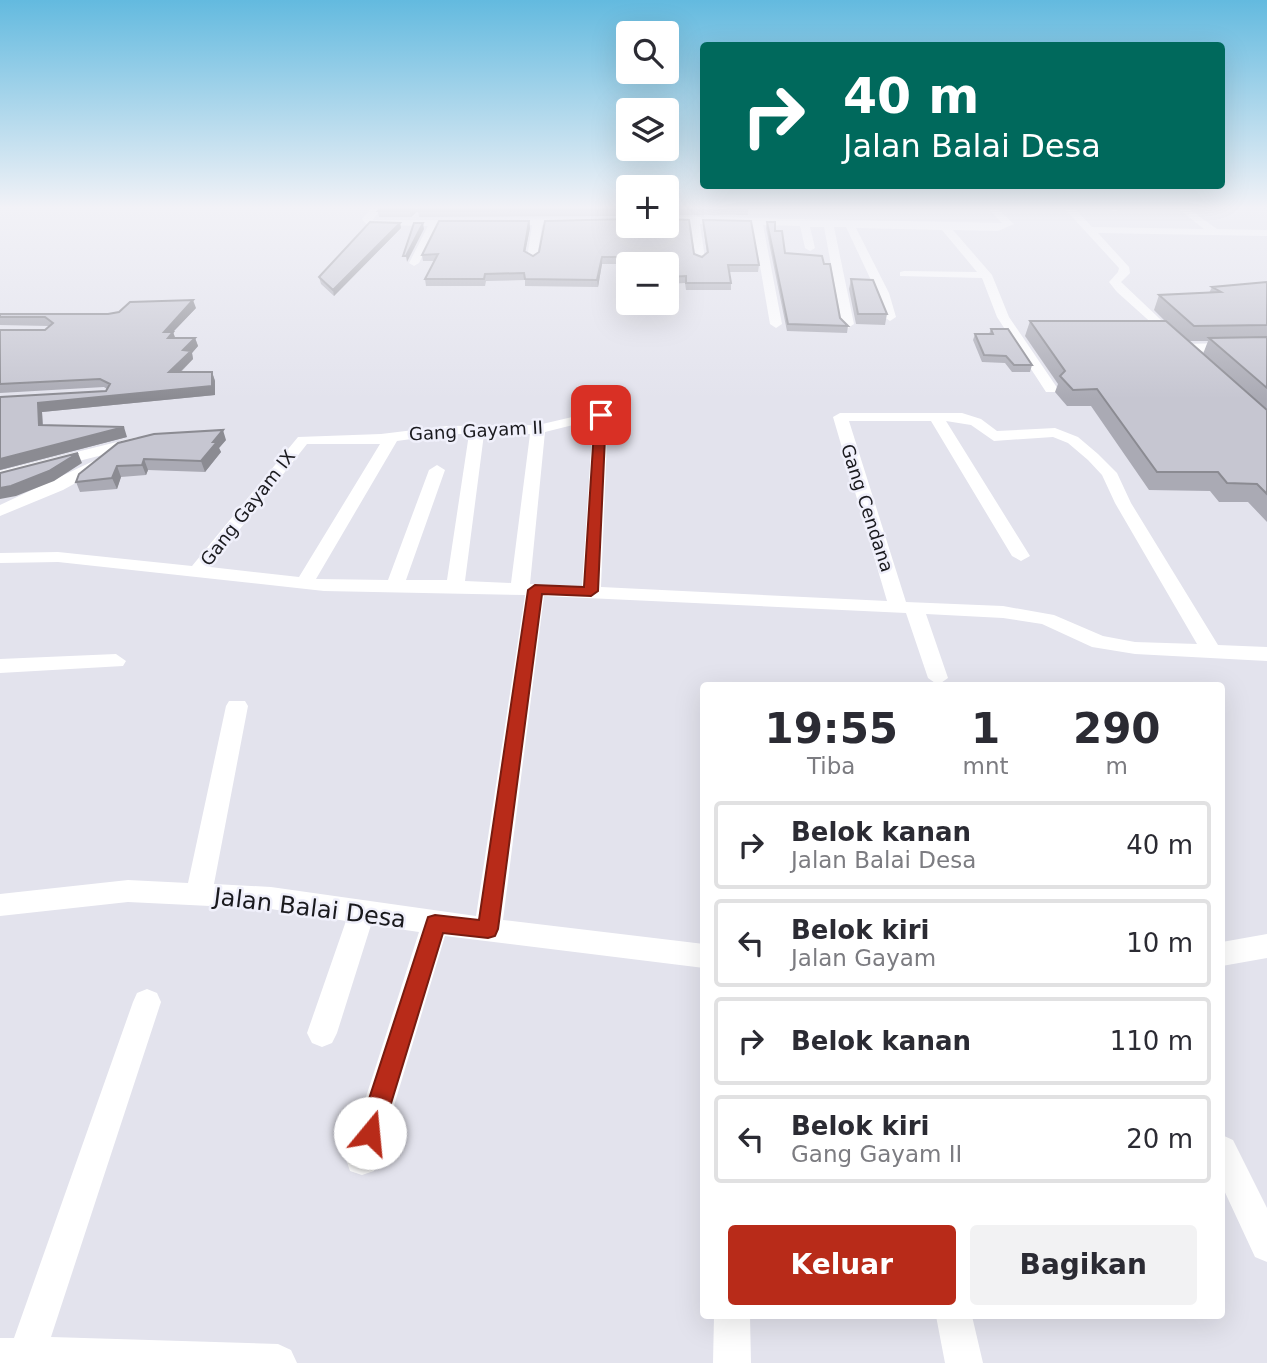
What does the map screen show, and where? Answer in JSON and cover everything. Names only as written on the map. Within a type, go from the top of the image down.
[{"type":"street","points":[[767,273],[776,324]]},
{"type":"street","points":[[838,273],[848,324]]},
{"type":"street","points":[[873,273],[890,317]]},
{"type":"street","points":[[958,273],[986,275]]},
{"type":"street","points":[[984,273],[1011,329],[1051,389]]},
{"type":"street","points":[[1124,273],[1115,282],[1121,290],[1188,353],[1267,346]]},
{"type":"street","points":[[1011,329],[1025,329]]},
{"type":"street","points":[[1137,330],[1165,330]]},
{"type":"street","name":"Gang Gayam II","points":[[299,443],[310,439],[392,437],[477,429],[538,429],[579,417],[601,416],[591,591]]},
{"type":"street","points":[[935,416],[1021,556]]},
{"type":"street","points":[[935,416],[967,417],[993,436],[1055,432],[1073,440],[1093,457],[1109,473],[1123,503],[1212,652]]},
{"type":"street","name":"Gang Cendana","points":[[906,606],[840,417],[935,416]]},
{"type":"street","points":[[455,586],[477,429]]},
{"type":"street","points":[[488,929],[528,589],[538,429]]},
{"type":"street","points":[[0,476],[157,437]]},
{"type":"street","points":[[304,583],[392,437]]},
{"type":"street","name":"Gang Gayam IX","points":[[196,573],[299,443]]},
{"type":"street","points":[[0,511],[80,476],[105,460],[115,448]]},
{"type":"street","points":[[395,586],[437,470]]},
{"type":"street","points":[[0,558],[58,557],[304,583],[591,591],[1003,612],[1047,619],[1099,642],[1135,648],[1267,654]]},
{"type":"street","points":[[906,606],[938,678]]},
{"type":"street","points":[[0,666],[116,661]]},
{"type":"street","points":[[199,895],[237,706]]},
{"type":"street","name":"Jalan Balai Desa","points":[[0,905],[128,891],[271,898],[435,923],[700,956]]},
{"type":"street","points":[[322,1033],[362,912]]},
{"type":"street","points":[[362,1159],[435,923]]},
{"type":"street","points":[[1225,953],[1267,946]]},
{"type":"street","points":[[147,1002],[13,1356],[278,1363]]},
{"type":"street","points":[[1225,1157],[1267,1245]]},
{"type":"street","points":[[732,1319],[732,1363]]},
{"type":"street","points":[[955,1319],[964,1363]]},
{"type":"building","points":[[323,273],[350,273],[333,290],[319,277]]},
{"type":"building","points":[[428,273],[599,273],[597,280],[525,279],[524,273],[485,274],[484,279],[425,279]]},
{"type":"building","points":[[679,273],[729,273],[731,283],[686,283],[686,276],[679,276]]},
{"type":"building","points":[[777,273],[832,273],[840,318],[848,326],[788,324]]},
{"type":"building","points":[[851,279],[873,280],[887,314],[858,314]]},
{"type":"building","points":[[1267,282],[1267,325],[1194,326],[1159,295],[1221,292],[1212,287]]},
{"type":"building","points":[[193,300],[164,332],[173,332],[168,338],[195,338],[183,350],[191,351],[169,372],[212,372],[212,386],[38,403],[39,425],[124,427],[0,459],[0,397],[106,391],[110,384],[100,379],[0,384],[0,330],[45,330],[53,323],[45,317],[0,317],[0,314],[108,314],[119,312],[130,302]]},
{"type":"building","points":[[1030,321],[1166,321],[1267,410],[1267,494],[1257,484],[1227,483],[1218,472],[1157,472],[1097,389],[1073,390],[1060,376],[1065,371]]},
{"type":"building","points":[[991,329],[1008,329],[1032,365],[1014,365],[1006,356],[984,355],[975,334],[993,334]]},
{"type":"building","points":[[1267,337],[1267,388],[1209,338]]},
{"type":"building","points":[[223,430],[201,461],[144,459],[142,465],[117,466],[112,478],[76,482],[79,474],[118,443],[154,434]]},
{"type":"building","points":[[78,453],[49,471],[0,488],[0,473]]},
{"type":"route","points":[[370,1133],[435,923],[488,929],[535,590],[591,591],[601,415]]}]
